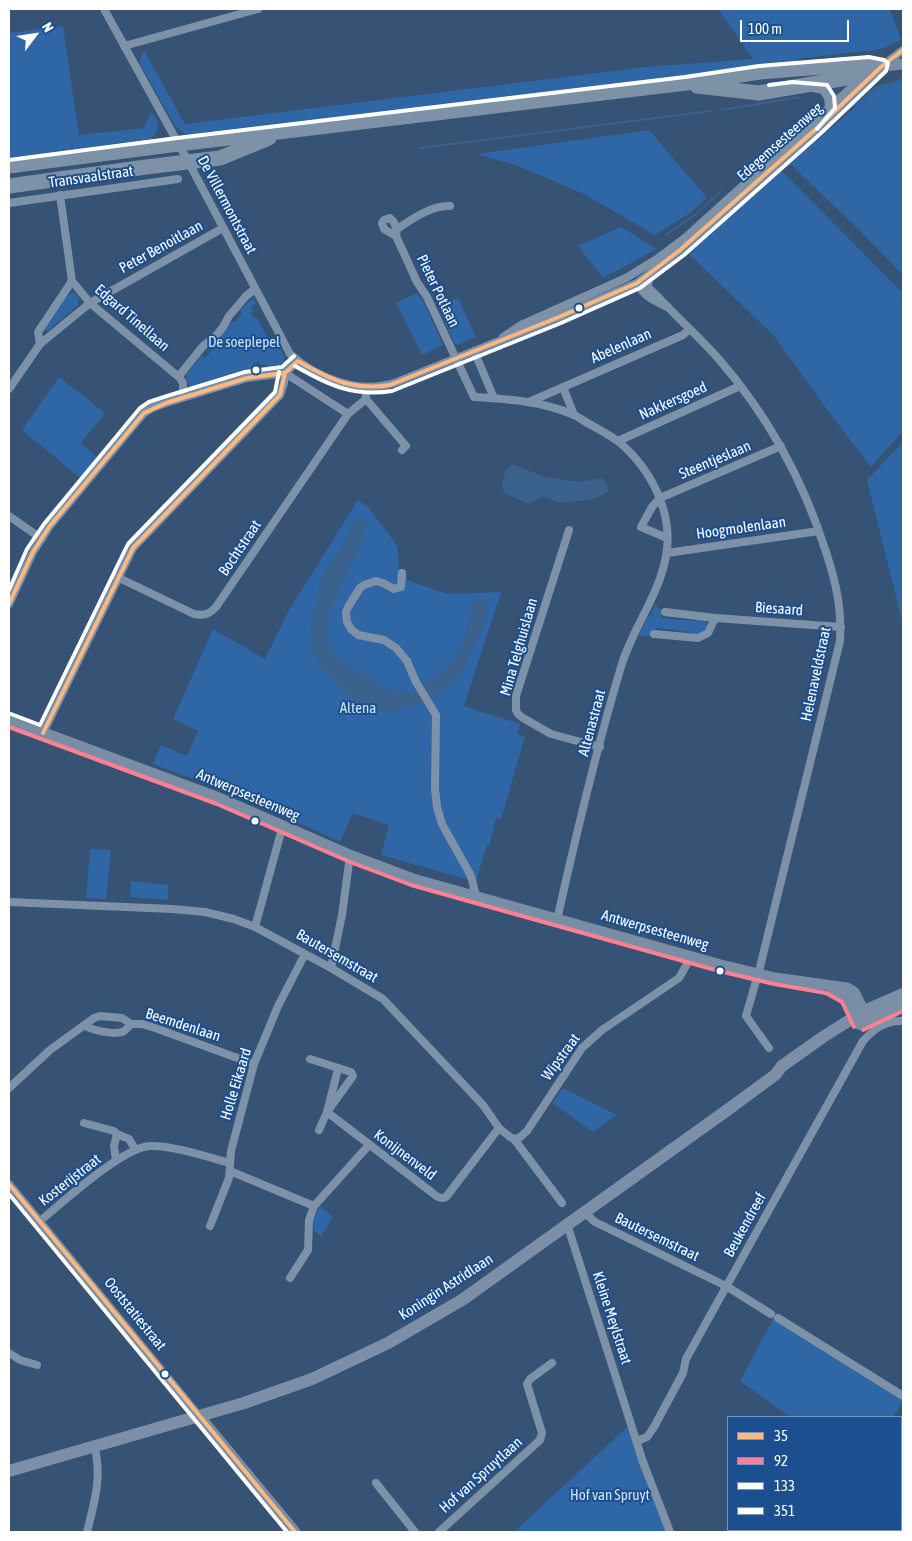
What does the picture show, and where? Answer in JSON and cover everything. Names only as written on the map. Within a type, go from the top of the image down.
[{"type":"highway","points":[[9,166],[686,83],[770,71],[876,64]]},
{"type":"highway","points":[[686,83],[745,92],[759,92],[847,78],[876,64]]},
{"type":"highway","points":[[9,186],[146,166],[220,158],[286,132]]},
{"type":"main road","points":[[862,1018],[903,994]]},
{"type":"main road","points":[[862,1018],[903,1004]]},
{"type":"main road","name":"Koningin Astridlaan","points":[[9,1471],[200,1417],[312,1379],[388,1344],[462,1300],[775,1075],[786,1072],[862,1018]]},
{"type":"street","name":"De Villermontstraat","points":[[104,9],[290,354],[298,361]]},
{"type":"street","points":[[124,46],[258,9]]},
{"type":"street","points":[[876,64],[902,55]]},
{"type":"street","name":"Edegemsesteenweg","points":[[668,255],[876,64]]},
{"type":"street","name":"Edegemsesteenweg","points":[[499,341],[510,330],[521,324],[646,271],[668,255],[816,129],[876,64]]},
{"type":"street","points":[[793,88],[822,90],[828,98],[829,106]]},
{"type":"street","name":"Transvaalstraat","points":[[9,203],[178,179]]},
{"type":"street","points":[[60,196],[72,281]]},
{"type":"street","points":[[397,232],[412,219],[441,206],[450,206]]},
{"type":"street","name":"Pieter Potlaan","points":[[397,232],[386,231],[382,223],[386,219],[393,221],[417,282],[427,297],[456,359]]},
{"type":"street","points":[[393,221],[412,219]]},
{"type":"street","name":"Peter Benoitlaan","points":[[9,389],[40,344],[90,303],[223,228]]},
{"type":"street","points":[[637,283],[637,278],[646,271]]},
{"type":"street","name":"Helenaveldstraat","points":[[646,271],[648,287],[717,357],[764,418],[781,446],[803,489],[819,531],[835,581],[840,604],[840,641],[746,1016],[769,1048]]},
{"type":"street","name":"Peter Benoitlaan","points":[[40,344],[38,332],[72,281]]},
{"type":"street","name":"Edgard Tinellaan","points":[[72,281],[90,303],[178,376]]},
{"type":"street","name":"Edegemsesteenweg","points":[[298,361],[328,378],[343,383],[385,386],[456,359],[637,283]]},
{"type":"street","name":"Helenaveldstraat","points":[[637,283],[642,293],[666,306]]},
{"type":"street","points":[[184,397],[183,383],[178,376],[203,346],[215,337],[234,309],[246,296],[256,289]]},
{"type":"street","name":"Abelenlaan","points":[[529,402],[683,334],[690,329]]},
{"type":"street","points":[[474,351],[494,398]]},
{"type":"street","name":"Altenastraat","points":[[456,359],[474,397],[529,402],[574,415],[618,441],[645,470],[660,498],[666,524],[667,538],[663,569],[652,598],[621,665],[557,920]]},
{"type":"street","points":[[9,601],[33,552],[49,527],[144,414],[152,408],[247,378],[285,373],[298,361]]},
{"type":"street","points":[[285,373],[348,414],[366,399]]},
{"type":"street","points":[[43,733],[129,553],[138,541],[280,394],[285,373]]},
{"type":"street","points":[[366,386],[366,399],[406,446],[402,450]]},
{"type":"street","name":"Nakkersgoed","points":[[618,441],[740,386]]},
{"type":"street","points":[[562,387],[574,415]]},
{"type":"street","name":"Bochtstraat","points":[[117,577],[194,614],[205,615],[210,613],[216,607],[348,414]]},
{"type":"street","name":"Steentjeslaan","points":[[660,498],[781,446]]},
{"type":"street","points":[[660,498],[652,506],[641,527],[667,538]]},
{"type":"street","points":[[9,516],[42,539]]},
{"type":"street","name":"Mina Telghuislaan","points":[[569,530],[516,696],[516,710],[520,716],[551,734],[600,747]]},
{"type":"street","name":"Hoogmolenlaan","points":[[666,553],[819,531]]},
{"type":"street","points":[[402,573],[402,587],[394,589],[376,581],[360,588],[348,607],[346,617],[349,626],[354,632],[384,640],[396,648],[407,661],[420,689],[436,715],[435,789],[437,807],[442,824],[471,876],[476,896]]},
{"type":"street","name":"Biesaard","points":[[664,612],[715,618],[841,627]]},
{"type":"street","points":[[654,634],[698,638],[708,633],[715,618]]},
{"type":"street","name":"Antwerpsesteenweg","points":[[9,720],[219,798],[352,856],[414,880],[476,896],[687,960],[828,987],[842,987],[854,992],[862,1018]]},
{"type":"street","points":[[255,927],[281,832]]},
{"type":"street","points":[[331,968],[342,915],[349,863]]},
{"type":"street","name":"Bautersemstraat","points":[[9,902],[205,912],[234,919],[255,927],[331,968],[374,993],[390,1005],[483,1105],[500,1128],[514,1139],[562,1204]]},
{"type":"street","name":"Holle Eikaard","points":[[210,1226],[229,1178],[230,1162],[254,1064],[278,1006],[305,954]]},
{"type":"street","name":"Wipstraat","points":[[514,1139],[519,1138],[527,1131],[566,1070],[587,1043],[602,1030],[679,978],[687,960]]},
{"type":"street","name":"Beemdenlaan","points":[[9,1088],[50,1050],[76,1030],[100,1016],[122,1018],[131,1024],[142,1024],[155,1028],[254,1064]]},
{"type":"street","name":"Beukendreef","points":[[637,1441],[646,1438],[650,1434],[683,1373],[686,1359],[863,1041],[883,1024],[903,1021]]},
{"type":"street","name":"Beemdenlaan","points":[[85,1026],[94,1030],[119,1032],[124,1031],[131,1024]]},
{"type":"street","points":[[310,1059],[351,1072],[353,1076],[327,1112]]},
{"type":"street","points":[[319,1130],[327,1112],[338,1069]]},
{"type":"street","name":"Konijnenveld","points":[[327,1112],[439,1198],[446,1197],[500,1128]]},
{"type":"street","points":[[84,1123],[114,1130],[117,1134],[129,1139],[135,1149]]},
{"type":"street","name":"Kosterijstraat","points":[[116,1160],[114,1146],[117,1134]]},
{"type":"street","points":[[290,1278],[308,1250],[310,1220],[314,1206],[369,1145]]},
{"type":"street","name":"Kosterijstraat","points":[[40,1221],[116,1160],[135,1149],[161,1146],[230,1162]]},
{"type":"street","points":[[230,1171],[314,1206]]},
{"type":"street","name":"Ooststatiestraat","points":[[9,1184],[295,1532]]},
{"type":"street","name":"Bautersemstraat","points":[[584,1212],[595,1222],[726,1286],[903,1396]]},
{"type":"street","name":"Kleine Meylstraat","points":[[567,1224],[637,1441]]},
{"type":"street","points":[[9,1354],[37,1365]]},
{"type":"street","name":"Hof van Spruytlaan","points":[[439,1532],[540,1440],[542,1433],[527,1382],[552,1363]]},
{"type":"street","points":[[637,1441],[670,1532]]},
{"type":"street","points":[[87,1532],[97,1486],[99,1460],[94,1446]]},
{"type":"street","points":[[376,1483],[416,1532]]},
{"type":"green space","points":[[718,9],[890,9],[901,40],[882,49],[796,59],[798,63],[697,73],[685,77],[187,136],[175,126],[139,62],[144,50],[185,124],[645,67],[753,59]]},
{"type":"green space","points":[[63,26],[79,135],[144,128],[151,112],[158,122],[158,129],[151,139],[9,158],[9,33]]},
{"type":"green space","points":[[903,81],[903,275],[790,164],[876,89]]},
{"type":"green space","points":[[649,130],[707,198],[690,213],[655,235],[582,193],[516,165],[477,154]]},
{"type":"green space","points":[[781,170],[903,293],[903,431],[871,467],[774,336],[689,254]]},
{"type":"green space","points":[[621,227],[657,249],[603,278],[578,246]]},
{"type":"green space","points":[[73,292],[79,297],[78,305],[49,330],[44,330],[66,297]]},
{"type":"green space","points":[[417,293],[423,301],[443,345],[422,355],[396,303]]},
{"type":"green space","name":"De soeplepel","points":[[253,298],[256,304],[251,307],[253,311],[251,313],[254,318],[256,317],[272,345],[277,343],[285,357],[283,363],[268,369],[266,364],[253,363],[254,372],[244,375],[242,370],[198,384],[199,389],[190,389],[186,375],[202,355],[205,358],[213,349],[211,347],[242,313],[240,310]]},
{"type":"green space","points":[[458,298],[476,337],[458,345],[454,343],[438,306]]},
{"type":"green space","points":[[59,377],[105,413],[81,443],[100,460],[83,480],[22,430]]},
{"type":"green space","points":[[903,442],[903,625],[867,480]]},
{"type":"green space","name":"Altena","points":[[358,500],[369,508],[396,544],[399,570],[406,570],[407,580],[447,594],[501,592],[464,706],[520,724],[517,734],[525,736],[501,819],[496,818],[489,846],[487,845],[476,882],[381,855],[389,825],[353,813],[340,842],[240,796],[153,764],[161,745],[187,756],[198,731],[173,719],[213,629],[265,659],[289,610]]},
{"type":"green space","points":[[655,604],[662,611],[661,616],[663,618],[696,621],[699,618],[706,620],[707,626],[701,634],[693,635],[690,632],[657,628],[654,631],[653,637],[639,635]]},
{"type":"green space","points":[[90,849],[111,850],[106,899],[86,898]]},
{"type":"green space","points":[[131,881],[168,885],[168,900],[130,897]]},
{"type":"green space","points":[[563,1088],[617,1115],[593,1132],[552,1103]]},
{"type":"green space","points":[[320,1206],[333,1217],[321,1236],[314,1231],[313,1220]]},
{"type":"green space","points":[[774,1317],[903,1401],[894,1416],[789,1416],[740,1381]]},
{"type":"green space","name":"Hof van Spruyt","points":[[627,1427],[653,1500],[667,1532],[514,1532]]},
{"type":"shaded area","points":[[513,464],[545,477],[579,482],[602,478],[607,485],[608,491],[598,497],[584,500],[558,502],[543,497],[529,504],[506,494],[502,488],[506,470]]},
{"type":"shaded area","points":[[361,518],[367,524],[364,536],[336,595],[328,627],[331,649],[347,664],[375,682],[395,691],[414,692],[443,670],[456,656],[465,637],[474,602],[484,599],[487,604],[487,620],[461,673],[454,682],[428,700],[399,711],[379,712],[362,706],[350,697],[322,669],[311,648],[310,638],[315,606],[324,572],[346,540],[351,525]]},
{"type":"waterway","points":[[786,163],[847,108],[857,104],[875,88],[903,79]]},
{"type":"waterway","points":[[722,110],[800,97]]},
{"type":"waterway","points":[[420,148],[711,111]]},
{"type":"waterway","points":[[687,253],[778,170]]},
{"type":"waterway","points":[[666,235],[696,214],[721,191]]},
{"type":"waterway","points":[[545,319],[618,287]]},
{"type":"transit line","name":"35","points":[[298,361],[331,378],[353,385],[390,385],[559,317],[637,283],[680,250],[816,129],[882,66],[903,50]]},
{"type":"transit line","name":"133","points":[[9,160],[685,77],[759,66],[869,57],[884,60],[888,63],[886,71],[820,134],[684,255],[640,288],[561,323],[392,391],[365,392],[341,388],[295,366]]},
{"type":"transit line","name":"133","points":[[769,85],[793,82],[827,85],[834,96],[835,108],[817,129]]},
{"type":"transit line","name":"133","points":[[9,590],[27,549],[44,524],[140,408],[149,402],[245,372],[282,367],[294,356]]},
{"type":"transit line","name":"35","points":[[9,604],[33,552],[49,527],[144,413],[166,403],[247,378],[285,373],[298,361]]},
{"type":"transit line","name":"133","points":[[11,714],[40,725],[128,544],[275,392],[279,372]]},
{"type":"transit line","name":"35","points":[[43,733],[133,548],[280,395],[285,373]]},
{"type":"transit line","name":"92","points":[[9,727],[217,804],[350,862],[411,885],[719,971],[774,984],[826,993],[842,1002],[854,1027]]},
{"type":"transit line","name":"92","points":[[863,1030],[903,1011]]},
{"type":"transit line","name":"35","points":[[9,1184],[295,1532]]},
{"type":"transit line","name":"351","points":[[9,1194],[287,1532]]}]
